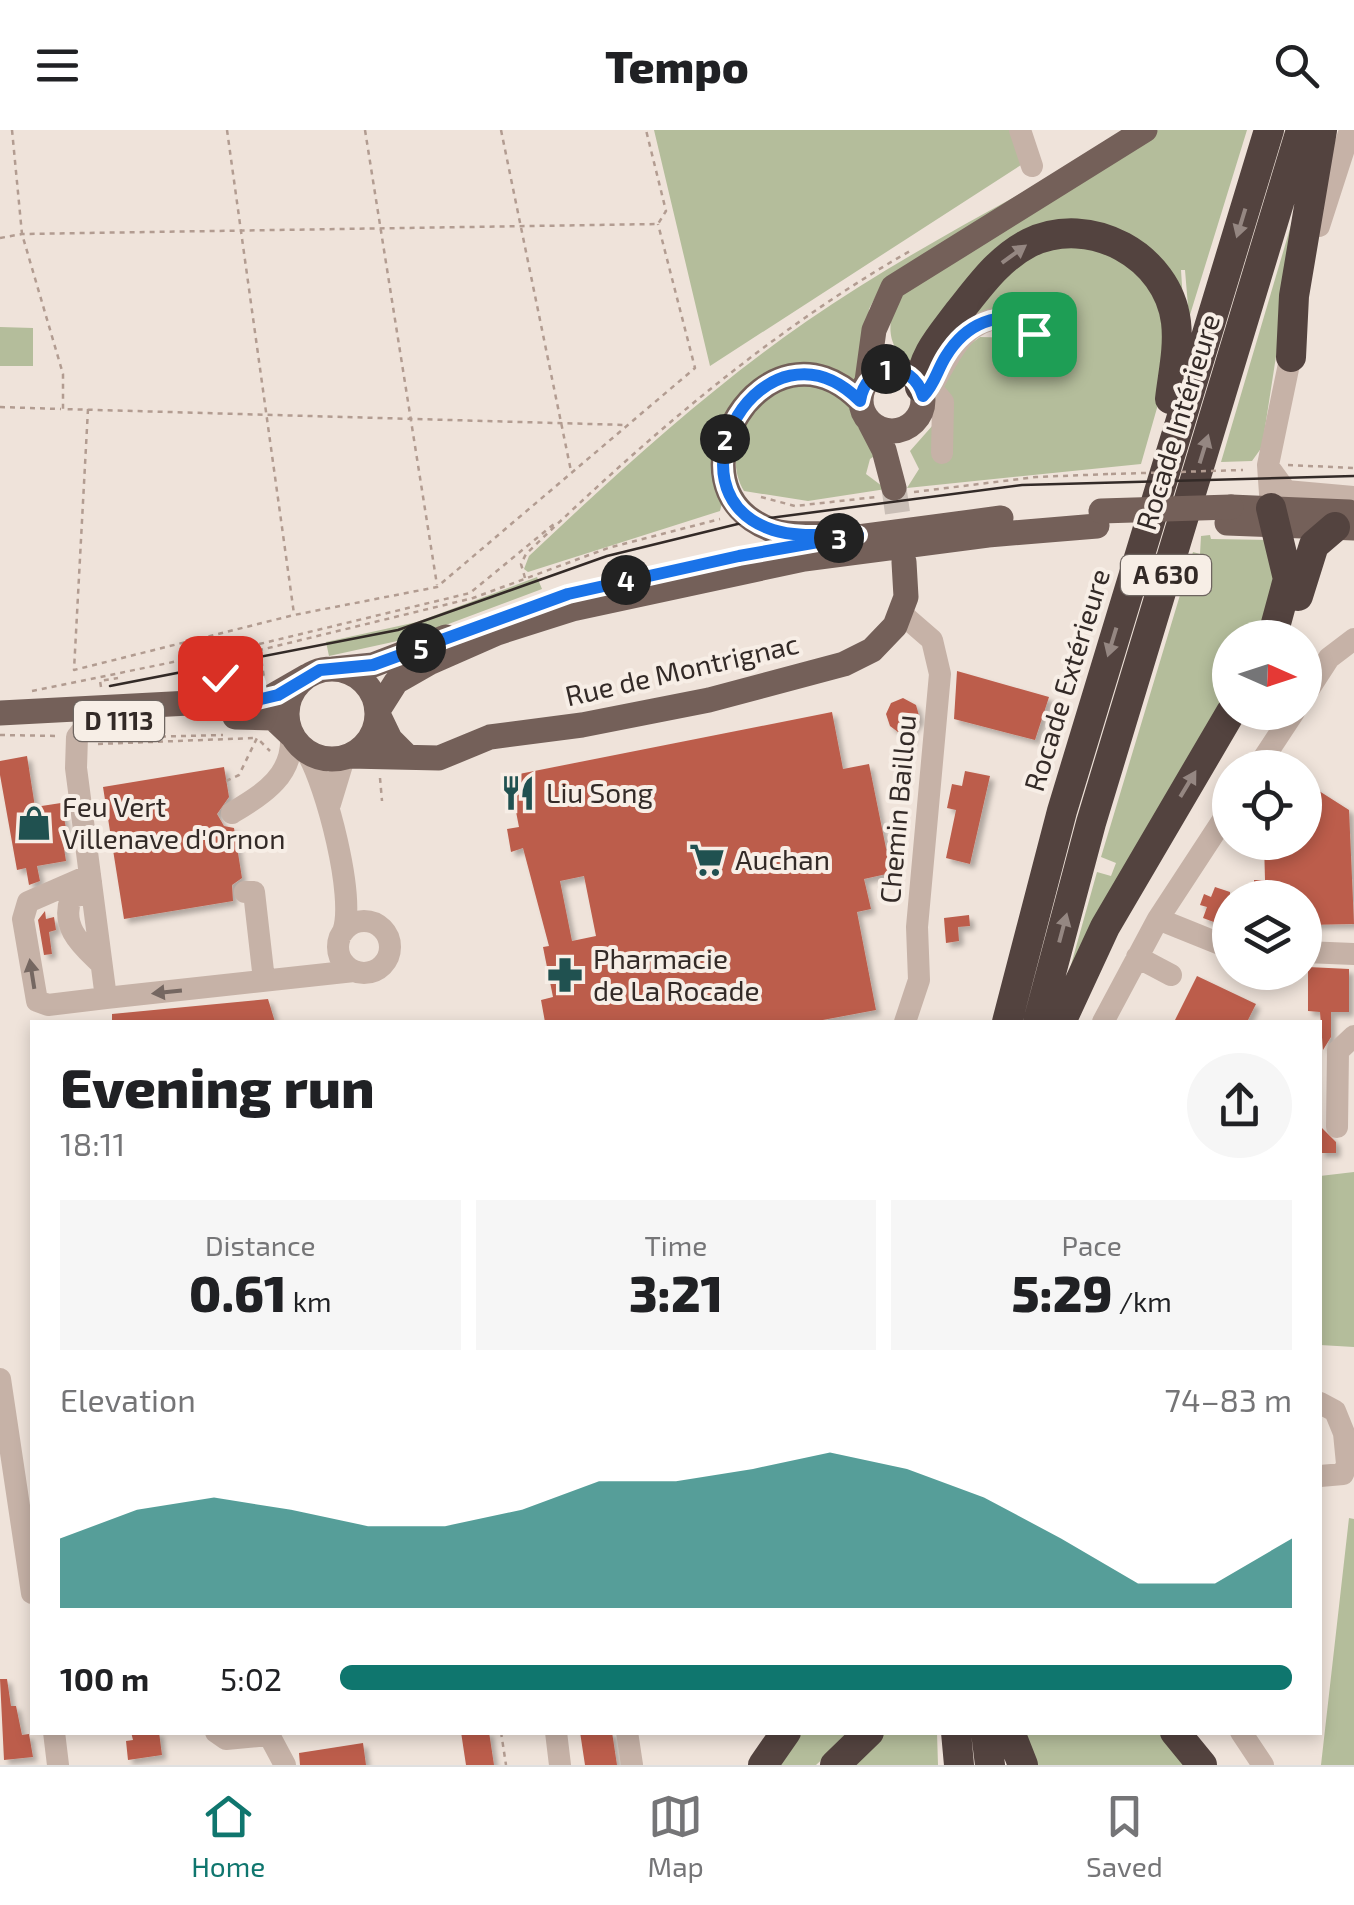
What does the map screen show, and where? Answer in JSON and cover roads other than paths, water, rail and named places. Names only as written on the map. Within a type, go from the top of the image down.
[{"type":"highway","name":"Rocade Extérieure","points":[[1008,1020],[1062,811],[1269,130]]},
{"type":"highway","name":"Rocade Intérieure","points":[[1039,1020],[1091,823],[1302,130]]},
{"type":"highway","points":[[1291,357],[1294,296],[1322,130]]},
{"type":"highway","points":[[920,386],[931,349],[992,271],[1016,250],[1061,234],[1107,240],[1138,256],[1162,280],[1176,321],[1177,353],[1160,482]]},
{"type":"highway","points":[[1274,517],[1288,579],[1278,620]]},
{"type":"highway","points":[[1284,620],[1298,596],[1314,545],[1348,523]]},
{"type":"highway","points":[[1062,1020],[1105,927],[1220,730]]},
{"type":"highway","points":[[763,1765],[784,1735]]},
{"type":"highway","points":[[835,1765],[866,1735]]},
{"type":"highway","points":[[956,1735],[960,1765]]},
{"type":"highway","points":[[986,1735],[990,1765]]},
{"type":"highway","points":[[1011,1735],[1023,1765]]},
{"type":"highway","points":[[1177,1735],[1202,1765]]},
{"type":"main road","points":[[920,386],[894,488],[866,401],[879,312],[886,297],[903,280],[1145,130]]},
{"type":"main road","points":[[879,312],[886,349],[920,386]]},
{"type":"main road","points":[[866,401],[884,370],[920,386]]},
{"type":"main road","points":[[912,424],[896,431],[866,401],[825,377],[773,382],[758,390],[732,419],[723,455],[730,490],[758,523],[783,532],[858,535],[1099,519],[1229,515],[1348,523]]},
{"type":"main road","points":[[257,718],[272,718],[299,744],[328,759],[347,757],[370,738],[377,712],[396,682],[497,633],[572,609],[804,560],[1099,519]]},
{"type":"main road","points":[[299,744],[287,709],[297,685],[307,676],[373,665],[568,594],[739,556],[858,535]]},
{"type":"main road","points":[[902,614],[904,562]]},
{"type":"main road","name":"Rue de Montrignac","points":[[347,757],[439,758],[490,737],[582,726],[709,700],[844,664],[872,650],[902,614]]},
{"type":"main road","points":[[333,669],[358,678],[374,698],[390,739],[406,755]]},
{"type":"main road","name":"D 1113","points":[[0,726],[85,736],[257,718],[278,695],[307,676]]},
{"type":"main road","name":"D 1113","points":[[0,713],[257,718]]},
{"type":"street","points":[[1020,130],[1032,166]]},
{"type":"street","points":[[1274,517],[1268,465],[1315,238],[1350,130]]},
{"type":"street","points":[[942,452],[943,402],[920,386],[979,324],[995,316],[1034,319],[1034,334]]},
{"type":"street","points":[[1268,465],[1286,491],[1354,497]]},
{"type":"street","name":"Chemin Baillou","points":[[902,614],[932,640],[940,674],[916,927],[919,980],[910,1019]]},
{"type":"street","points":[[1322,670],[1354,638]]},
{"type":"street","points":[[85,736],[91,878],[106,998]]},
{"type":"street","points":[[91,878],[28,902],[23,919],[36,1000],[48,1006],[264,980],[346,944],[330,804],[299,744],[269,790],[254,799],[229,797]]},
{"type":"street","points":[[330,804],[347,757]]},
{"type":"street","points":[[1104,1020],[1158,919],[1212,836]]},
{"type":"street","points":[[245,892],[254,892],[264,980]]},
{"type":"street","points":[[1158,919],[1212,941]]},
{"type":"street","points":[[1322,953],[1354,954]]},
{"type":"street","points":[[1137,957],[1170,975]]},
{"type":"street","points":[[1337,1127],[1338,1051],[1354,1036]]},
{"type":"street","points":[[0,1379],[9,1502],[30,1585]]},
{"type":"street","points":[[1322,1404],[1336,1411],[1347,1464],[1343,1474],[1322,1476]]},
{"type":"street","points":[[54,1735],[58,1765]]},
{"type":"street","points":[[220,1735],[226,1740],[269,1735],[285,1765]]},
{"type":"street","points":[[556,1735],[560,1765]]},
{"type":"street","points":[[627,1735],[632,1765]]},
{"type":"street","points":[[749,1765],[772,1735]]},
{"type":"street","points":[[1243,1735],[1262,1765]]},
{"type":"tunnel","points":[[894,488],[903,552]]},
{"type":"tram line","points":[[110,686],[398,630],[607,556],[754,520],[1022,485],[1354,476]]},
{"type":"place","name":"Liu Song","points":[[518,793]]},
{"type":"place","name":"Feu Vert Villenave d'Ornon","points":[[34,823]]},
{"type":"place","name":"Auchan","points":[[707,860]]},
{"type":"place","name":"Pharmacie de La Rocade","points":[[565,975]]}]
